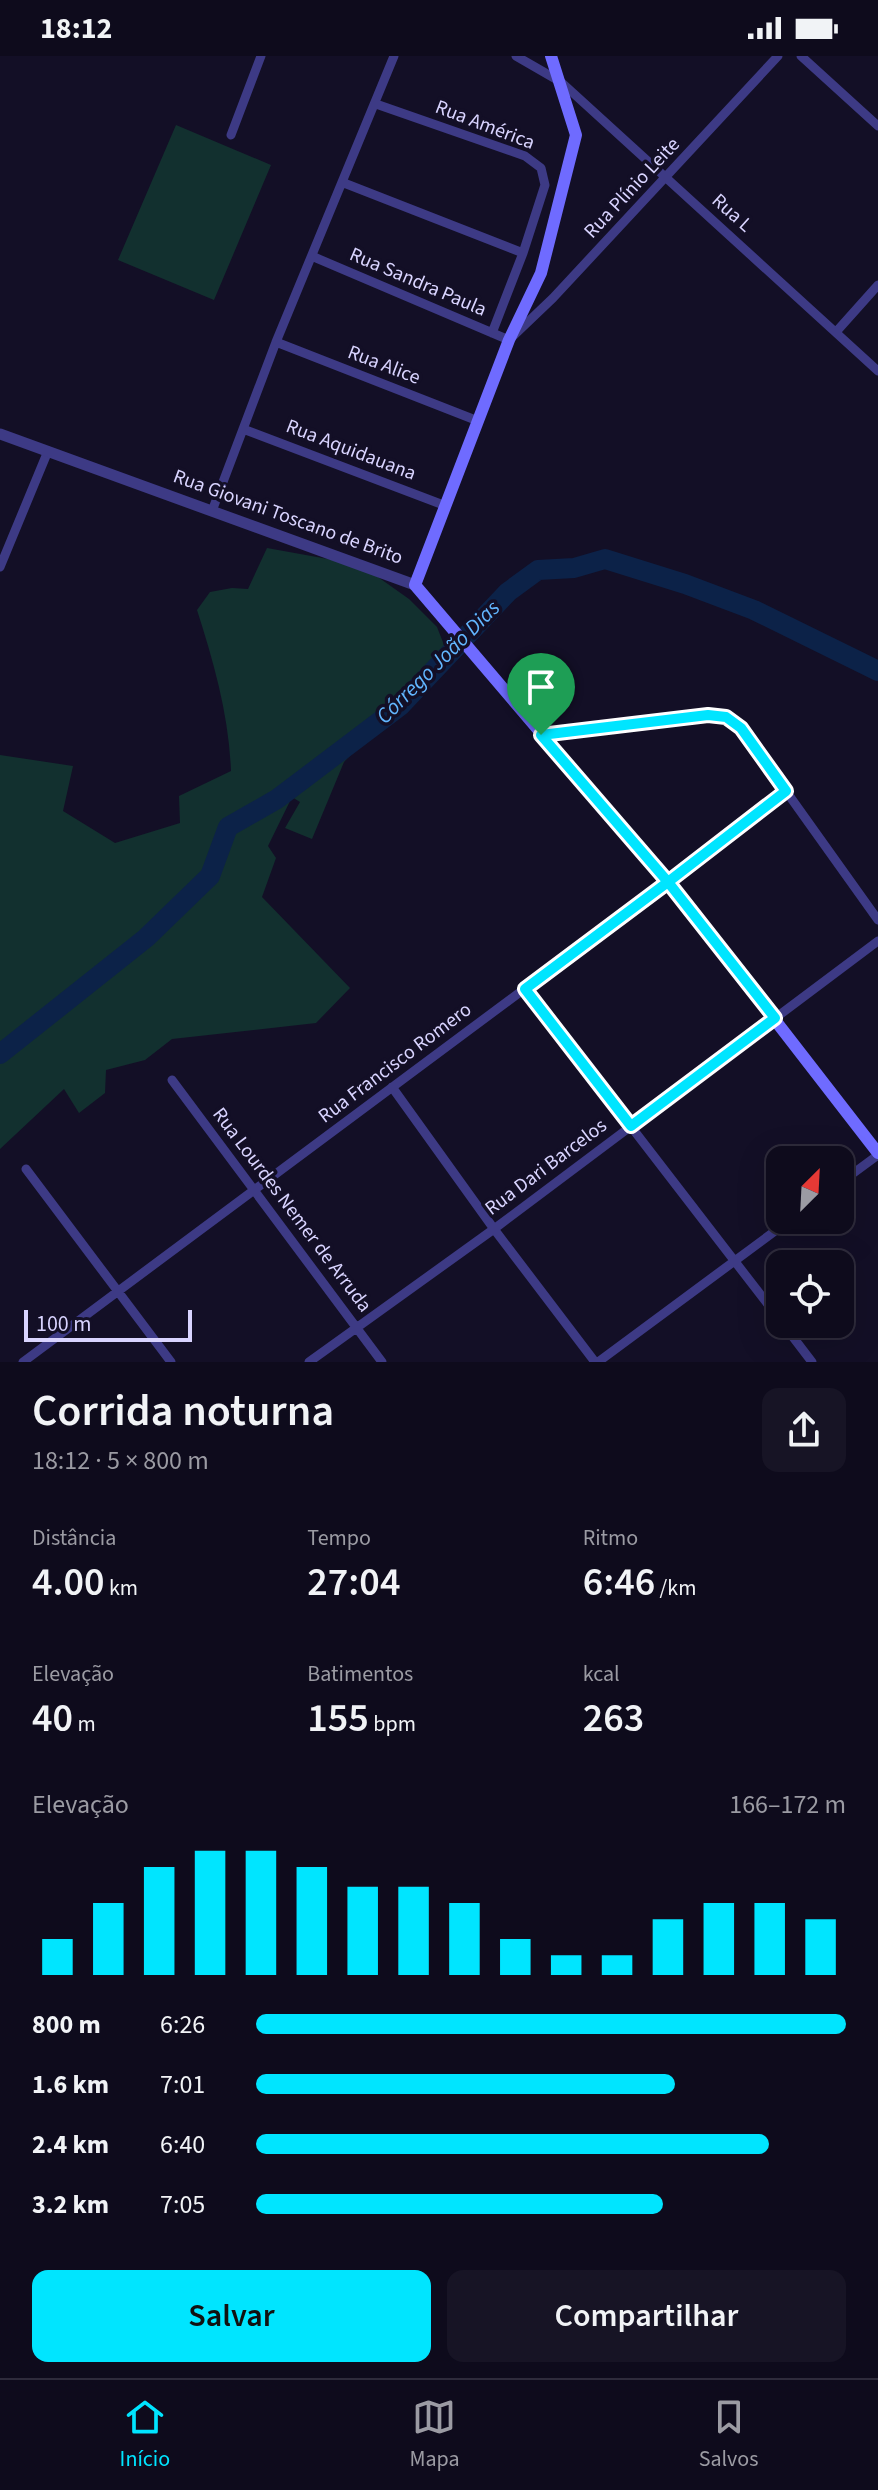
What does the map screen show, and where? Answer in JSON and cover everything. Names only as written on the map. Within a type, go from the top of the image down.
[{"type":"main road","points":[[415,585],[509,340],[541,273],[576,135],[551,56]]},
{"type":"main road","name":"Rua Giovani Toscano de Brito","points":[[415,585],[668,882],[878,1154]]},
{"type":"street","points":[[231,135],[261,56]]},
{"type":"street","points":[[212,511],[276,342],[314,257],[394,56]]},
{"type":"street","name":"Rua L","points":[[516,56],[561,82],[878,371]]},
{"type":"street","name":"Rua Plínio Leite","points":[[509,340],[553,298],[778,56]]},
{"type":"street","points":[[801,56],[878,126]]},
{"type":"street","name":"Rua América","points":[[376,104],[525,156],[541,168],[545,185],[523,253]]},
{"type":"street","points":[[344,183],[523,253],[492,333]]},
{"type":"street","name":"Rua Sandra Paula","points":[[314,257],[509,340]]},
{"type":"street","points":[[836,332],[878,285]]},
{"type":"street","name":"Rua Alice","points":[[276,342],[478,421]]},
{"type":"street","name":"Rua Aquidauana","points":[[243,429],[446,506]]},
{"type":"street","name":"Rua Giovani Toscano de Brito","points":[[0,434],[415,585]]},
{"type":"street","points":[[0,567],[48,451]]},
{"type":"street","points":[[541,735],[708,715],[726,717],[741,728],[878,920]]},
{"type":"street","name":"Rua Francisco Romero","points":[[23,1362],[786,791]]},
{"type":"street","name":"Rua Dari Barcelos","points":[[309,1362],[494,1229],[878,941]]},
{"type":"street","points":[[525,989],[766,1301]]},
{"type":"street","name":"Rua Lourdes Nemer de Arruda","points":[[172,1080],[382,1362]]},
{"type":"street","points":[[392,1087],[494,1229],[596,1362],[771,1234]]},
{"type":"street","points":[[854,1172],[878,1154]]},
{"type":"street","points":[[26,1169],[171,1362]]},
{"type":"street","points":[[794,1338],[812,1362]]},
{"type":"green space","points":[[176,125],[271,165],[214,300],[118,260]]},
{"type":"green space","points":[[267,548],[361,565],[409,599],[437,627],[448,655],[417,697],[371,734],[344,762],[312,839],[285,828],[300,802],[292,797],[268,846],[276,858],[262,897],[350,988],[316,1023],[172,1039],[145,1060],[106,1070],[105,1093],[79,1113],[64,1089],[0,1149],[0,755],[73,766],[63,811],[115,843],[180,823],[179,796],[231,771],[220,690],[197,610],[210,592],[248,589]]},
{"type":"waterway","name":"Córrego João Dias","points":[[0,1054],[146,938],[210,876],[228,827],[277,799],[400,706],[508,592],[538,570],[574,568],[605,559],[754,610],[878,671]]},
{"type":"route","points":[[541,735],[668,882],[525,989],[631,1126],[775,1018],[668,882],[786,791],[741,728],[726,717],[708,715],[541,735]]}]
